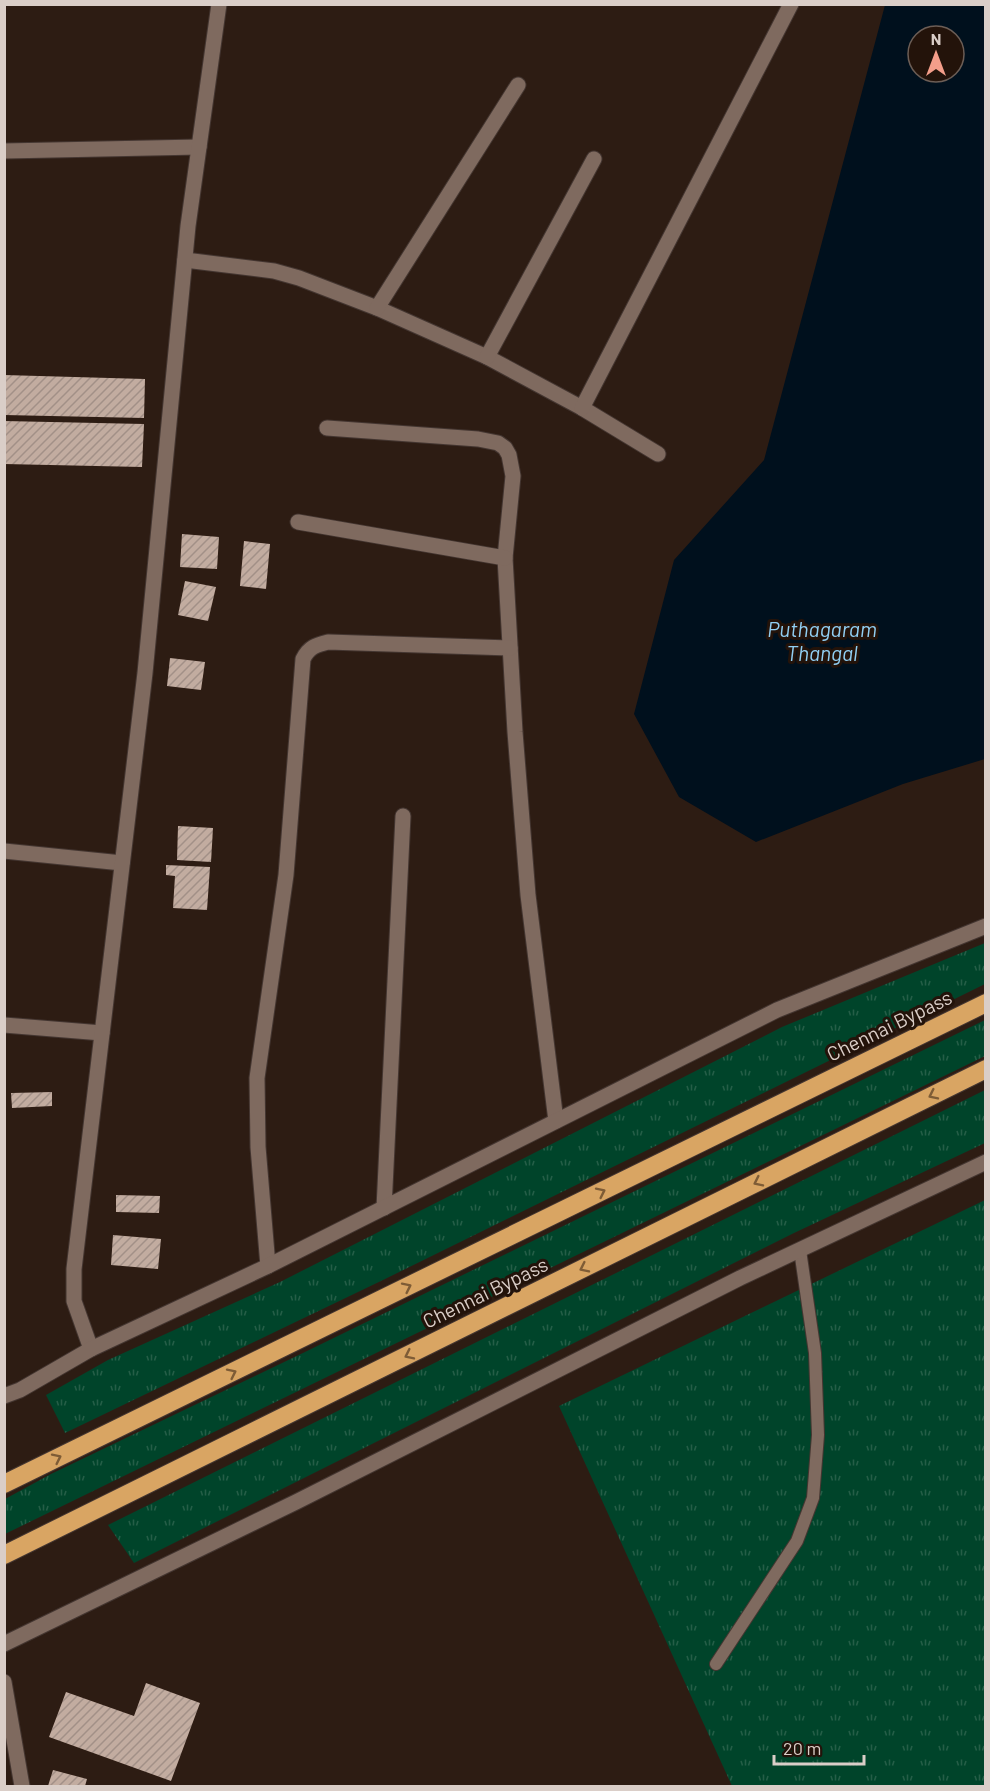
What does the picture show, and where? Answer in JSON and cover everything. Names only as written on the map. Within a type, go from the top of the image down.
[{"type":"highway","name":"Chennai Bypass","points":[[4,1484],[986,1003]]},
{"type":"highway","name":"Chennai Bypass","points":[[4,1556],[986,1069]]},
{"type":"street","points":[[91,1349],[74,1301],[74,1269],[145,673],[185,260],[219,4]]},
{"type":"street","points":[[582,408],[791,4]]},
{"type":"street","points":[[377,308],[518,85]]},
{"type":"street","points":[[4,151],[199,147]]},
{"type":"street","points":[[487,357],[594,159]]},
{"type":"street","points":[[185,260],[274,271],[299,278],[377,308],[487,357],[582,408],[658,454]]},
{"type":"street","points":[[327,428],[478,440],[498,443],[509,455],[513,476],[506,558],[510,648],[528,896],[556,1121]]},
{"type":"street","points":[[298,522],[506,558]]},
{"type":"street","points":[[268,1266],[258,1147],[257,1078],[286,875],[303,659],[308,649],[328,642],[510,648]]},
{"type":"street","points":[[384,1208],[403,816]]},
{"type":"street","points":[[4,851],[122,863]]},
{"type":"street","points":[[4,1396],[20,1390],[91,1349],[268,1266],[777,1010],[986,926]]},
{"type":"street","points":[[4,1025],[102,1033]]},
{"type":"street","points":[[4,1644],[296,1502],[800,1250],[986,1162]]},
{"type":"street","points":[[4,1682],[22,1786]]},
{"type":"lane","points":[[716,1664],[797,1541],[813,1498],[818,1435],[816,1353],[800,1250]]},
{"type":"green space","points":[[985,943],[985,984],[383,1280],[65,1433],[46,1395],[108,1360],[280,1282],[782,1027]]},
{"type":"green space","points":[[985,1020],[985,1056],[5,1534],[5,1499],[51,1474]]},
{"type":"green space","points":[[985,1090],[985,1143],[794,1233],[134,1563],[108,1525]]},
{"type":"green space","points":[[985,1200],[985,1786],[732,1786],[559,1406]]},
{"type":"water","name":"Puthagaram Thangal","points":[[885,5],[985,5],[985,759],[903,784],[756,842],[679,797],[634,714],[674,560],[764,460]]},
{"type":"building","points":[[4,375],[145,379],[144,418],[4,415]]},
{"type":"building","points":[[4,421],[144,424],[142,467],[4,464]]},
{"type":"building","points":[[182,534],[219,537],[217,569],[180,567]]},
{"type":"building","points":[[244,541],[270,544],[266,589],[240,586]]},
{"type":"building","points":[[185,581],[216,587],[208,621],[178,615]]},
{"type":"building","points":[[170,658],[205,662],[201,690],[167,686]]},
{"type":"building","points":[[178,826],[213,828],[211,862],[177,860]]},
{"type":"building","points":[[166,865],[210,867],[207,910],[173,908],[175,876],[166,875]]},
{"type":"building","points":[[52,1092],[52,1106],[12,1108],[11,1093]]},
{"type":"building","points":[[116,1195],[160,1196],[159,1213],[116,1212]]},
{"type":"building","points":[[113,1235],[161,1239],[158,1269],[111,1265]]},
{"type":"building","points":[[146,1683],[200,1703],[171,1781],[49,1737],[66,1692],[134,1716]]},
{"type":"building","points":[[53,1770],[87,1779],[85,1786],[48,1786]]}]
